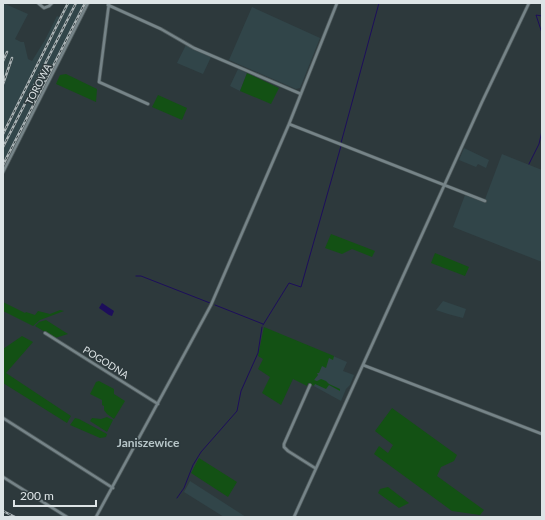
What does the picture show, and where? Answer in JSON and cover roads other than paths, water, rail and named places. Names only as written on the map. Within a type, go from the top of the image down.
[{"type":"street","points":[[38,3],[44,8],[52,3]]},
{"type":"street","name":"TOROWA","points":[[3,172],[88,3]]},
{"type":"street","points":[[96,517],[211,305],[289,124],[337,3]]},
{"type":"street","points":[[294,517],[362,364],[529,3]]},
{"type":"street","points":[[148,104],[99,82],[109,4],[204,53],[301,94]]},
{"type":"street","points":[[289,124],[485,201]]},
{"type":"street","name":"POGODNA","points":[[45,333],[158,404]]},
{"type":"street","points":[[362,364],[542,434]]},
{"type":"street","points":[[310,385],[284,447],[315,468]]},
{"type":"street","points":[[3,418],[112,488]]},
{"type":"street","points":[[3,477],[67,517]]},
{"type":"waterway","points":[[341,143],[379,3]]},
{"type":"waterway","points":[[542,16],[536,15],[542,33]]},
{"type":"waterway","points":[[529,164],[539,144],[542,131]]},
{"type":"waterway","points":[[263,325],[289,283],[301,287],[341,146]]},
{"type":"waterway","points":[[136,276],[141,276],[210,303]]},
{"type":"waterway","points":[[215,305],[263,324]]},
{"type":"waterway","points":[[177,498],[184,488],[193,465],[201,452],[237,411],[241,391],[258,353],[262,327]]},
{"type":"railway","points":[[3,134],[68,3]]},
{"type":"railway","points":[[3,147],[76,3]]},
{"type":"railway","points":[[3,165],[85,3]]},
{"type":"railway","points":[[3,61],[7,52]]},
{"type":"railway","points":[[3,84],[12,58]]},
{"type":"railway","points":[[3,511],[15,517]]},
{"type":"district","name":"Janiszewice","points":[[148,442]]}]
